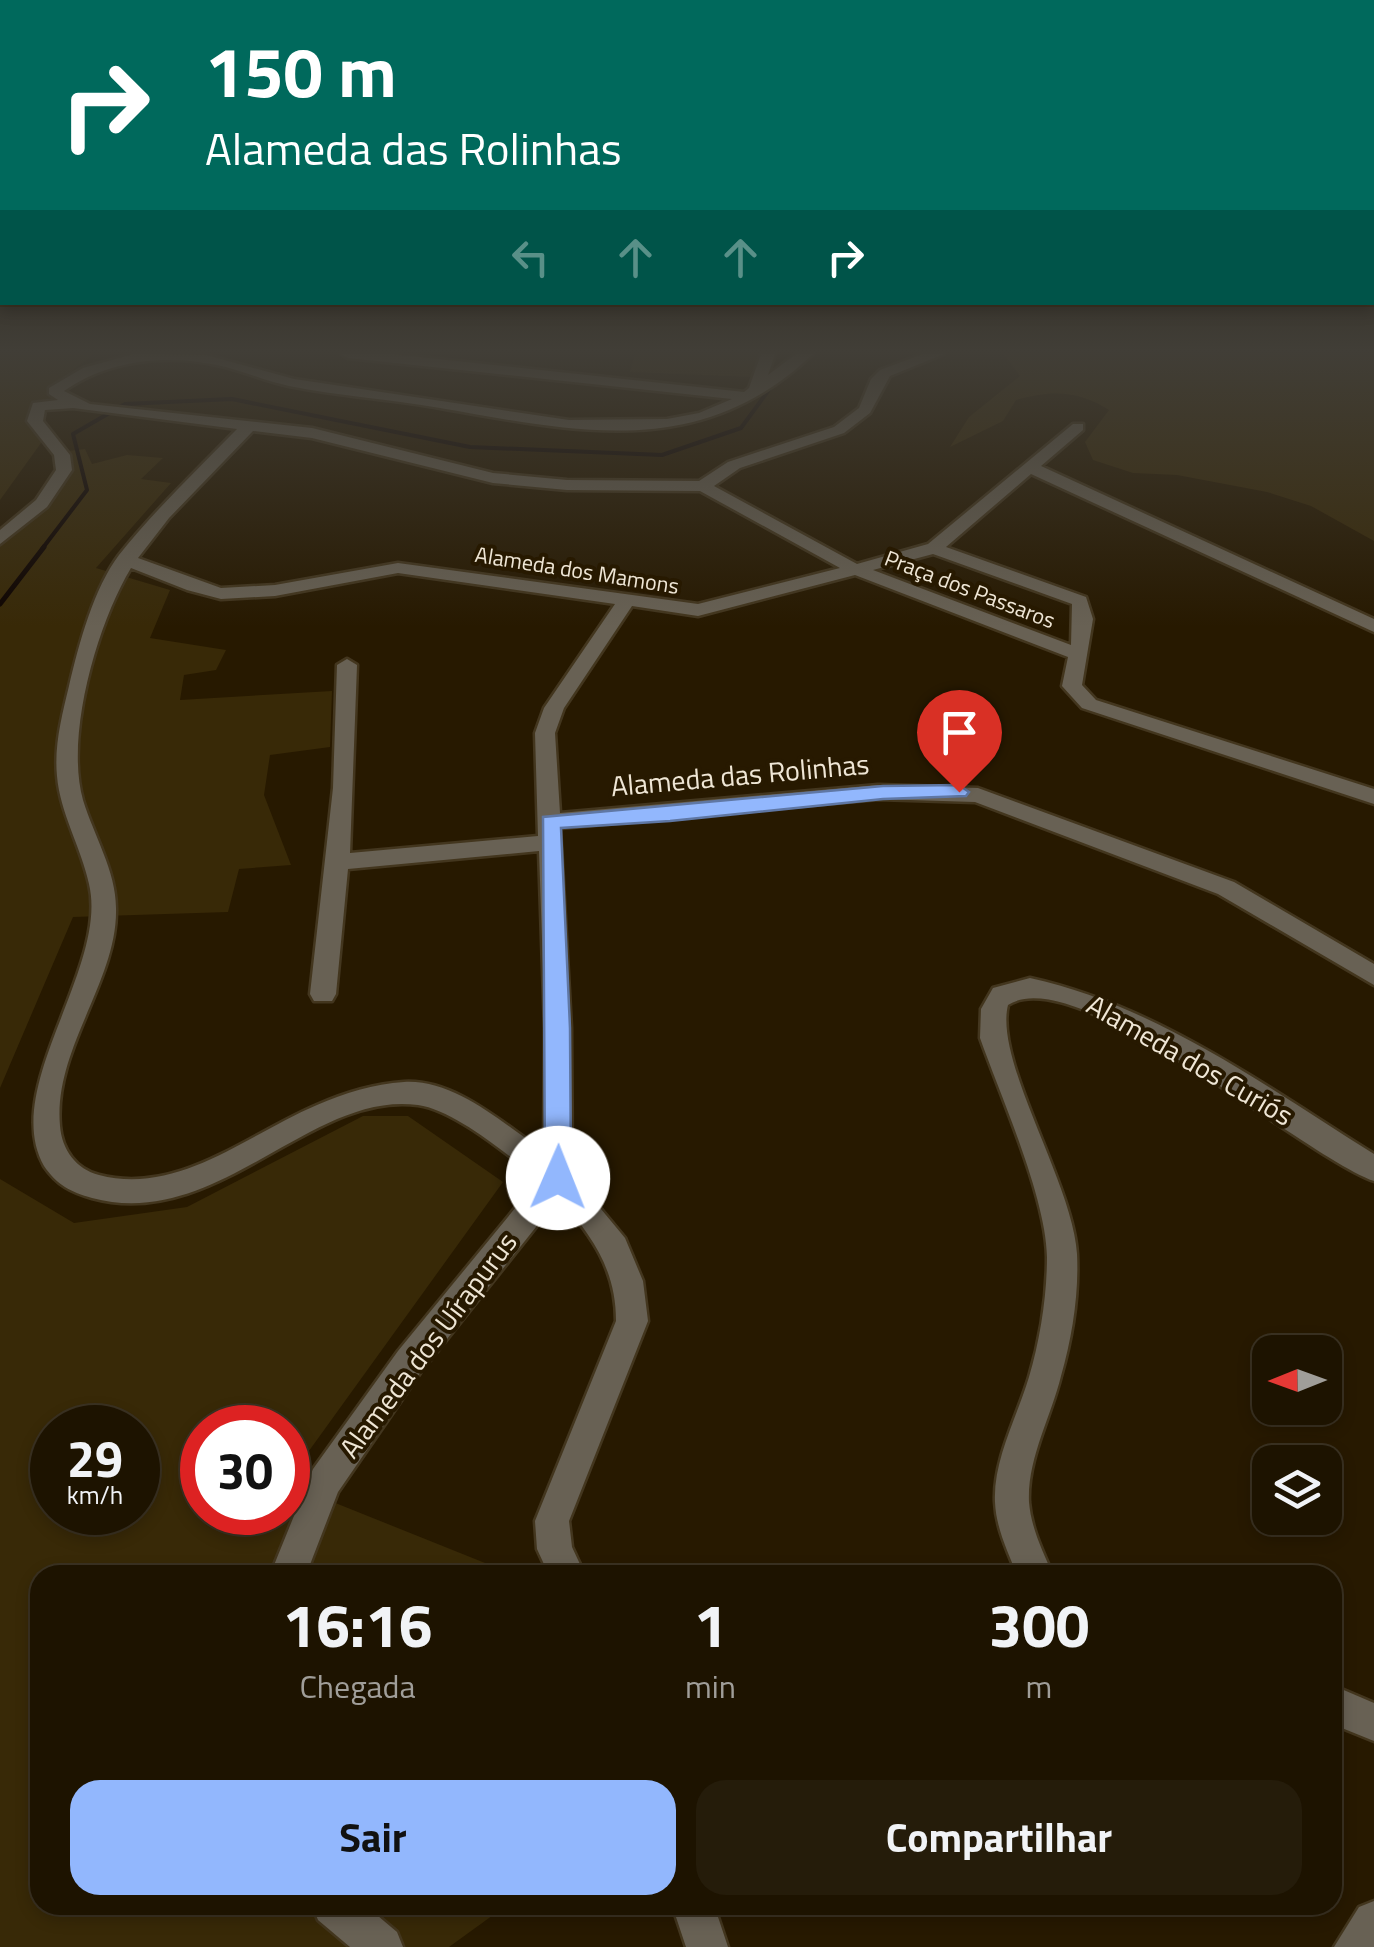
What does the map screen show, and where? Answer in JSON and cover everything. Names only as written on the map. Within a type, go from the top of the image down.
[{"type":"street","points":[[0,539],[44,501],[64,473],[64,459],[54,445]]},
{"type":"street","points":[[230,445],[125,559],[108,587],[92,630],[70,731],[68,776],[75,817],[104,895],[105,916],[95,955],[38,1064],[28,1100],[29,1132],[42,1160],[77,1182],[110,1190],[147,1190],[207,1174],[329,1114],[378,1096],[406,1092],[432,1097],[463,1111],[558,1178],[602,1225],[630,1276],[633,1299],[632,1321],[552,1521],[563,1565]]},
{"type":"street","points":[[360,445],[493,478],[567,485],[703,486],[854,569]]},
{"type":"street","points":[[703,486],[734,464],[793,445]]},
{"type":"street","points":[[934,548],[1058,445]]},
{"type":"street","points":[[1031,468],[1374,626]]},
{"type":"street","name":"Praça dos Passaros","points":[[934,548],[1080,601],[1086,619],[1076,654],[854,569],[934,548]]},
{"type":"street","name":"Alameda dos Mamons","points":[[125,559],[183,584],[237,594],[364,570],[398,568],[676,609],[727,605],[854,569]]},
{"type":"street","points":[[558,1178],[558,1028],[545,733],[554,708],[625,602]]},
{"type":"street","points":[[1076,654],[1072,686],[1088,704],[1374,797]]},
{"type":"street","points":[[323,994],[339,862],[348,724],[347,664]]},
{"type":"street","name":"Alameda das Rolinhas","points":[[339,862],[670,815],[883,792],[935,790],[978,794],[1226,888],[1374,976]]},
{"type":"street","name":"Alameda dos Curiós","points":[[1031,1565],[1018,1537],[1012,1502],[1017,1462],[1046,1374],[1060,1300],[1062,1254],[1055,1211],[993,1038],[992,1011],[999,996],[1010,989],[1046,986],[1139,1024],[1374,1169]]},
{"type":"street","name":"Alameda dos Uírapurus","points":[[292,1565],[326,1480],[410,1362],[558,1178]]},
{"type":"street","points":[[1342,1708],[1374,1722]]},
{"type":"street","points":[[345,1915],[382,1947]]},
{"type":"street","points":[[696,1915],[707,1947]]},
{"type":"street","points":[[1355,1947],[1374,1922]]},
{"type":"shaded area","points":[[0,445],[40,445],[0,500]]},
{"type":"shaded area","points":[[1086,445],[1374,445],[1374,541],[1311,506],[1267,492],[1177,475],[1133,473],[1093,460]]},
{"type":"shaded area","points":[[85,449],[92,464],[127,455],[163,458],[141,479],[171,483],[96,568],[170,590],[150,638],[226,650],[216,670],[184,675],[180,700],[332,691],[330,747],[270,755],[264,795],[291,865],[239,869],[228,912],[73,917],[0,1088],[0,532],[68,479],[68,451]]},
{"type":"shaded area","points":[[363,1116],[408,1116],[503,1182],[310,1450],[310,1405],[180,1405],[180,1535],[310,1535],[310,1493],[490,1565],[30,1565],[30,1915],[493,1915],[449,1947],[0,1947],[0,1179],[74,1223],[187,1207]]},
{"type":"waterway","points":[[42,549],[87,490],[76,445]]},
{"type":"waterway","points":[[459,445],[662,455],[692,445]]},
{"type":"waterway","points":[[0,604],[44,547]]},
{"type":"route","points":[[558,1178],[558,1028],[550,822],[670,815],[883,792],[959,792]]}]
